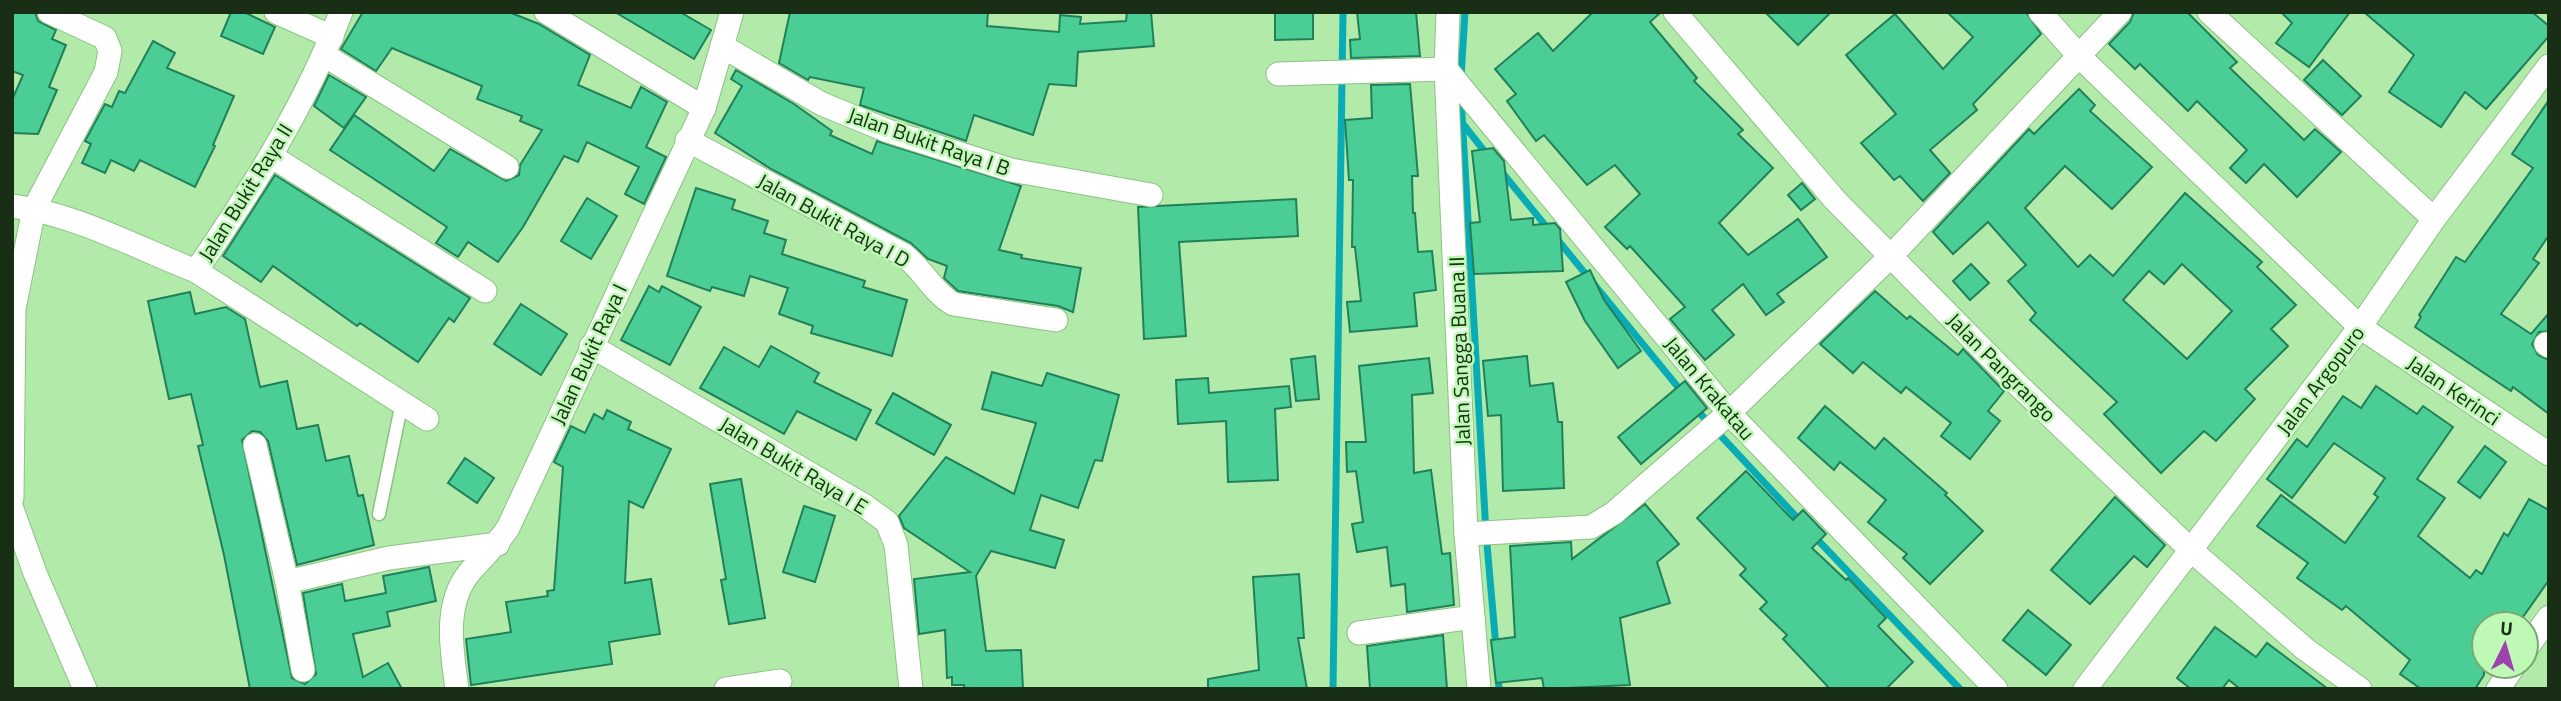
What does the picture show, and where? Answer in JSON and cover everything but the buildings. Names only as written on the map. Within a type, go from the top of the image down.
[{"type":"street","points":[[12,498],[14,309],[23,208],[106,72],[110,51],[105,38],[49,12]]},
{"type":"street","points":[[276,12],[507,167]]},
{"type":"street","name":"Jalan Bukit Raya II","points":[[23,208],[196,271],[271,156],[328,46],[341,12]]},
{"type":"street","points":[[547,12],[704,108]]},
{"type":"street","name":"Jalan Bukit Raya I","points":[[457,689],[451,640],[457,593],[468,574],[498,544],[704,108],[732,12]]},
{"type":"street","name":"Jalan Sangga Buana II","points":[[1448,12],[1446,69],[1466,534],[1479,689]]},
{"type":"street","name":"Jalan Pangrango","points":[[1675,12],[1835,200],[2017,384],[2192,551],[2305,649],[2360,689]]},
{"type":"street","points":[[2040,12],[2080,57],[2360,327]]},
{"type":"street","points":[[1466,534],[1591,527],[1614,513],[1729,413],[1891,256],[2120,12]]},
{"type":"street","points":[[2209,12],[2434,219]]},
{"type":"street","name":"Jalan Bukit Raya I B","points":[[722,46],[822,104],[888,131],[1011,170],[1151,195]]},
{"type":"street","name":"Jalan Argopuro","points":[[2085,689],[2360,327],[2434,219],[2549,66]]},
{"type":"street","points":[[1278,74],[1446,69]]},
{"type":"street","name":"Jalan Krakatau","points":[[1446,69],[1729,413],[1996,689]]},
{"type":"street","name":"Jalan Bukit Raya I D","points":[[687,140],[904,255],[917,265],[942,297],[953,303],[1056,320]]},
{"type":"street","points":[[271,156],[485,291]]},
{"type":"street","points":[[196,271],[427,419]]},
{"type":"street","name":"Jalan Kerinci","points":[[2360,327],[2549,454]]},
{"type":"street","name":"Jalan Bukit Raya I E","points":[[591,346],[865,506],[887,522],[896,545],[911,689]]},
{"type":"street","points":[[255,445],[303,670]]},
{"type":"street","points":[[12,509],[35,573],[85,689]]},
{"type":"street","points":[[286,582],[389,558],[498,544]]},
{"type":"street","points":[[1359,633],[1473,617]]},
{"type":"street","points":[[726,689],[780,681]]},
{"type":"lane","points":[[379,514],[402,402]]},
{"type":"waterway","points":[[1333,689],[1343,12]]},
{"type":"waterway","points":[[1461,78],[1465,12]]},
{"type":"waterway","points":[[1461,97],[1486,533],[1496,647]]},
{"type":"waterway","points":[[1463,124],[1489,157]]},
{"type":"waterway","points":[[1501,171],[1549,230]]},
{"type":"waterway","points":[[1557,239],[1682,392]]},
{"type":"waterway","points":[[1694,407],[1803,524]]},
{"type":"waterway","points":[[1813,535],[1960,689]]},
{"type":"waterway","points":[[1498,673],[1499,689]]}]
